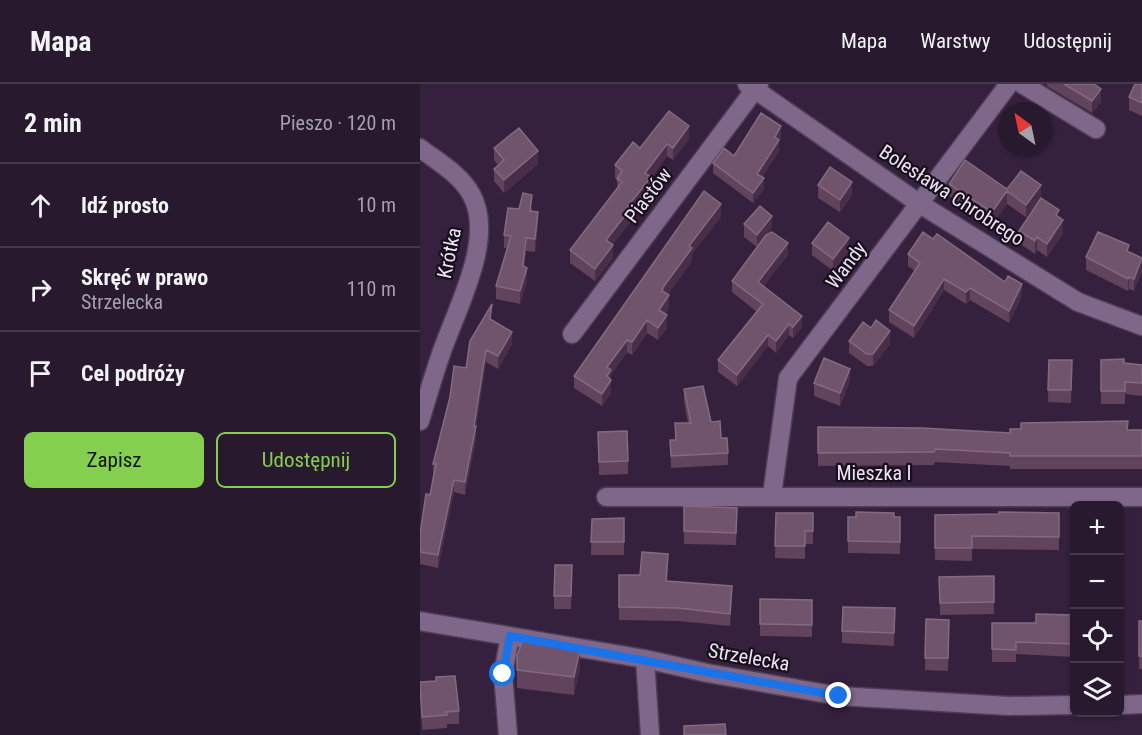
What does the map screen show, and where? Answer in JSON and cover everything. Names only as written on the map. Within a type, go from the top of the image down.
[{"type":"street","name":"Wandy","points":[[772,495],[788,378],[1010,84]]},
{"type":"street","points":[[1022,84],[1096,129]]},
{"type":"street","name":"Bolesława Chrobrego","points":[[754,86],[920,204],[1078,302],[1142,326]]},
{"type":"street","name":"Piastów","points":[[572,334],[754,86]]},
{"type":"street","name":"Krótka","points":[[420,148],[460,178],[471,195],[478,214],[479,234],[473,268],[441,352],[420,421]]},
{"type":"street","name":"Mieszka I","points":[[606,497],[772,495],[1142,497]]},
{"type":"street","name":"Strzelecka","points":[[420,621],[645,659],[707,673],[839,696],[1009,706],[1070,705]]},
{"type":"street","points":[[508,735],[503,674],[510,636]]},
{"type":"street","points":[[645,659],[650,735]]},
{"type":"street","points":[[1124,705],[1142,704]]},
{"type":"building","points":[[1064,84],[1094,84],[1101,89],[1092,101]]},
{"type":"building","points":[[1135,84],[1142,84],[1142,103],[1129,97]]},
{"type":"building","points":[[669,111],[689,126],[673,148],[667,144],[645,173],[651,177],[628,206],[631,208],[606,240],[613,245],[595,269],[570,250],[622,182],[617,179],[622,171],[615,165],[633,142],[640,148]]},
{"type":"building","points":[[761,113],[781,126],[775,137],[779,140],[757,174],[764,178],[753,193],[713,163],[724,148],[734,156]]},
{"type":"building","points":[[519,128],[538,151],[504,180],[494,169],[504,160],[494,148]]},
{"type":"building","points":[[965,160],[1007,189],[1021,171],[1041,185],[1026,205],[1007,191],[992,212],[949,184]]},
{"type":"building","points":[[830,167],[852,182],[840,200],[818,185]]},
{"type":"building","points":[[704,191],[721,204],[689,246],[692,248],[664,286],[662,291],[669,295],[659,310],[667,315],[658,328],[647,320],[632,342],[627,340],[607,367],[611,370],[607,376],[611,380],[602,394],[574,376]]},
{"type":"building","points":[[523,193],[532,195],[530,211],[538,212],[535,239],[526,238],[523,266],[527,268],[520,291],[496,286],[511,236],[504,235],[508,208],[519,209]]},
{"type":"building","points":[[1041,198],[1059,210],[1056,215],[1063,220],[1047,244],[1037,237],[1035,241],[1019,231]]},
{"type":"building","points":[[760,206],[772,216],[757,235],[744,224]]},
{"type":"building","points":[[828,222],[849,238],[833,259],[812,243]]},
{"type":"building","points":[[772,232],[788,243],[758,282],[802,316],[793,327],[789,324],[776,341],[768,335],[737,375],[718,360],[763,304],[732,281],[766,235]]},
{"type":"building","points":[[923,232],[933,239],[937,234],[1005,282],[1008,276],[1022,284],[1009,311],[970,288],[966,292],[944,279],[914,326],[889,310],[920,263],[908,254]]},
{"type":"building","points":[[1098,232],[1129,245],[1127,251],[1142,258],[1134,279],[1129,277],[1128,279],[1086,257]]},
{"type":"building","points":[[492,304],[490,319],[512,332],[498,356],[486,350],[474,426],[476,426],[465,482],[454,480],[438,555],[420,552],[420,534],[426,494],[430,495],[436,464],[433,464],[450,397],[454,366],[466,368],[470,341]]},
{"type":"building","points":[[876,320],[890,331],[873,354],[867,354],[849,341],[863,322],[871,328]]},
{"type":"building","points":[[824,358],[850,369],[840,393],[814,383]]},
{"type":"building","points":[[1124,359],[1124,363],[1142,365],[1142,383],[1125,382],[1125,391],[1101,391],[1101,360]]},
{"type":"building","points":[[1049,360],[1072,360],[1071,390],[1048,390]]},
{"type":"building","points":[[703,386],[711,422],[720,421],[721,438],[727,438],[728,453],[671,456],[670,440],[676,440],[675,423],[691,423],[684,389]]},
{"type":"building","points":[[1128,421],[1127,430],[1142,430],[1142,456],[1010,456],[1010,453],[935,449],[934,452],[818,453],[818,427],[922,428],[1010,433],[1010,429],[1021,429],[1021,423]]},
{"type":"building","points":[[627,431],[628,461],[599,462],[598,432]]},
{"type":"building","points":[[684,506],[737,508],[736,533],[684,531]]},
{"type":"building","points":[[856,512],[894,513],[894,517],[900,517],[900,542],[848,541],[848,517],[856,517]]},
{"type":"building","points":[[999,512],[1059,513],[1059,537],[972,536],[972,548],[935,548],[935,515],[999,514]]},
{"type":"building","points":[[776,513],[813,513],[813,531],[805,531],[805,546],[775,546]]},
{"type":"building","points":[[624,518],[624,542],[591,542],[592,519]]},
{"type":"building","points":[[642,552],[668,554],[666,581],[732,586],[730,614],[678,608],[619,607],[619,575],[640,575]]},
{"type":"building","points":[[555,565],[572,565],[571,596],[554,596]]},
{"type":"building","points":[[994,576],[994,602],[940,603],[939,577]]},
{"type":"building","points":[[760,599],[812,600],[812,625],[760,624]]},
{"type":"building","points":[[843,607],[895,608],[894,633],[842,631]]},
{"type":"building","points":[[1036,614],[1070,615],[1070,644],[1016,642],[1016,650],[992,649],[992,623],[1036,623]]},
{"type":"building","points":[[926,619],[949,620],[948,658],[925,658]]},
{"type":"building","points":[[1139,621],[1142,621],[1142,656],[1139,656]]},
{"type":"building","points":[[523,640],[580,649],[574,677],[517,670],[517,655]]},
{"type":"building","points":[[455,676],[459,711],[446,712],[447,715],[422,717],[420,682],[436,681],[436,677]]},
{"type":"building","points":[[725,724],[726,735],[684,735],[684,726]]},
{"type":"route","points":[[503,674],[510,636],[839,696]]}]
